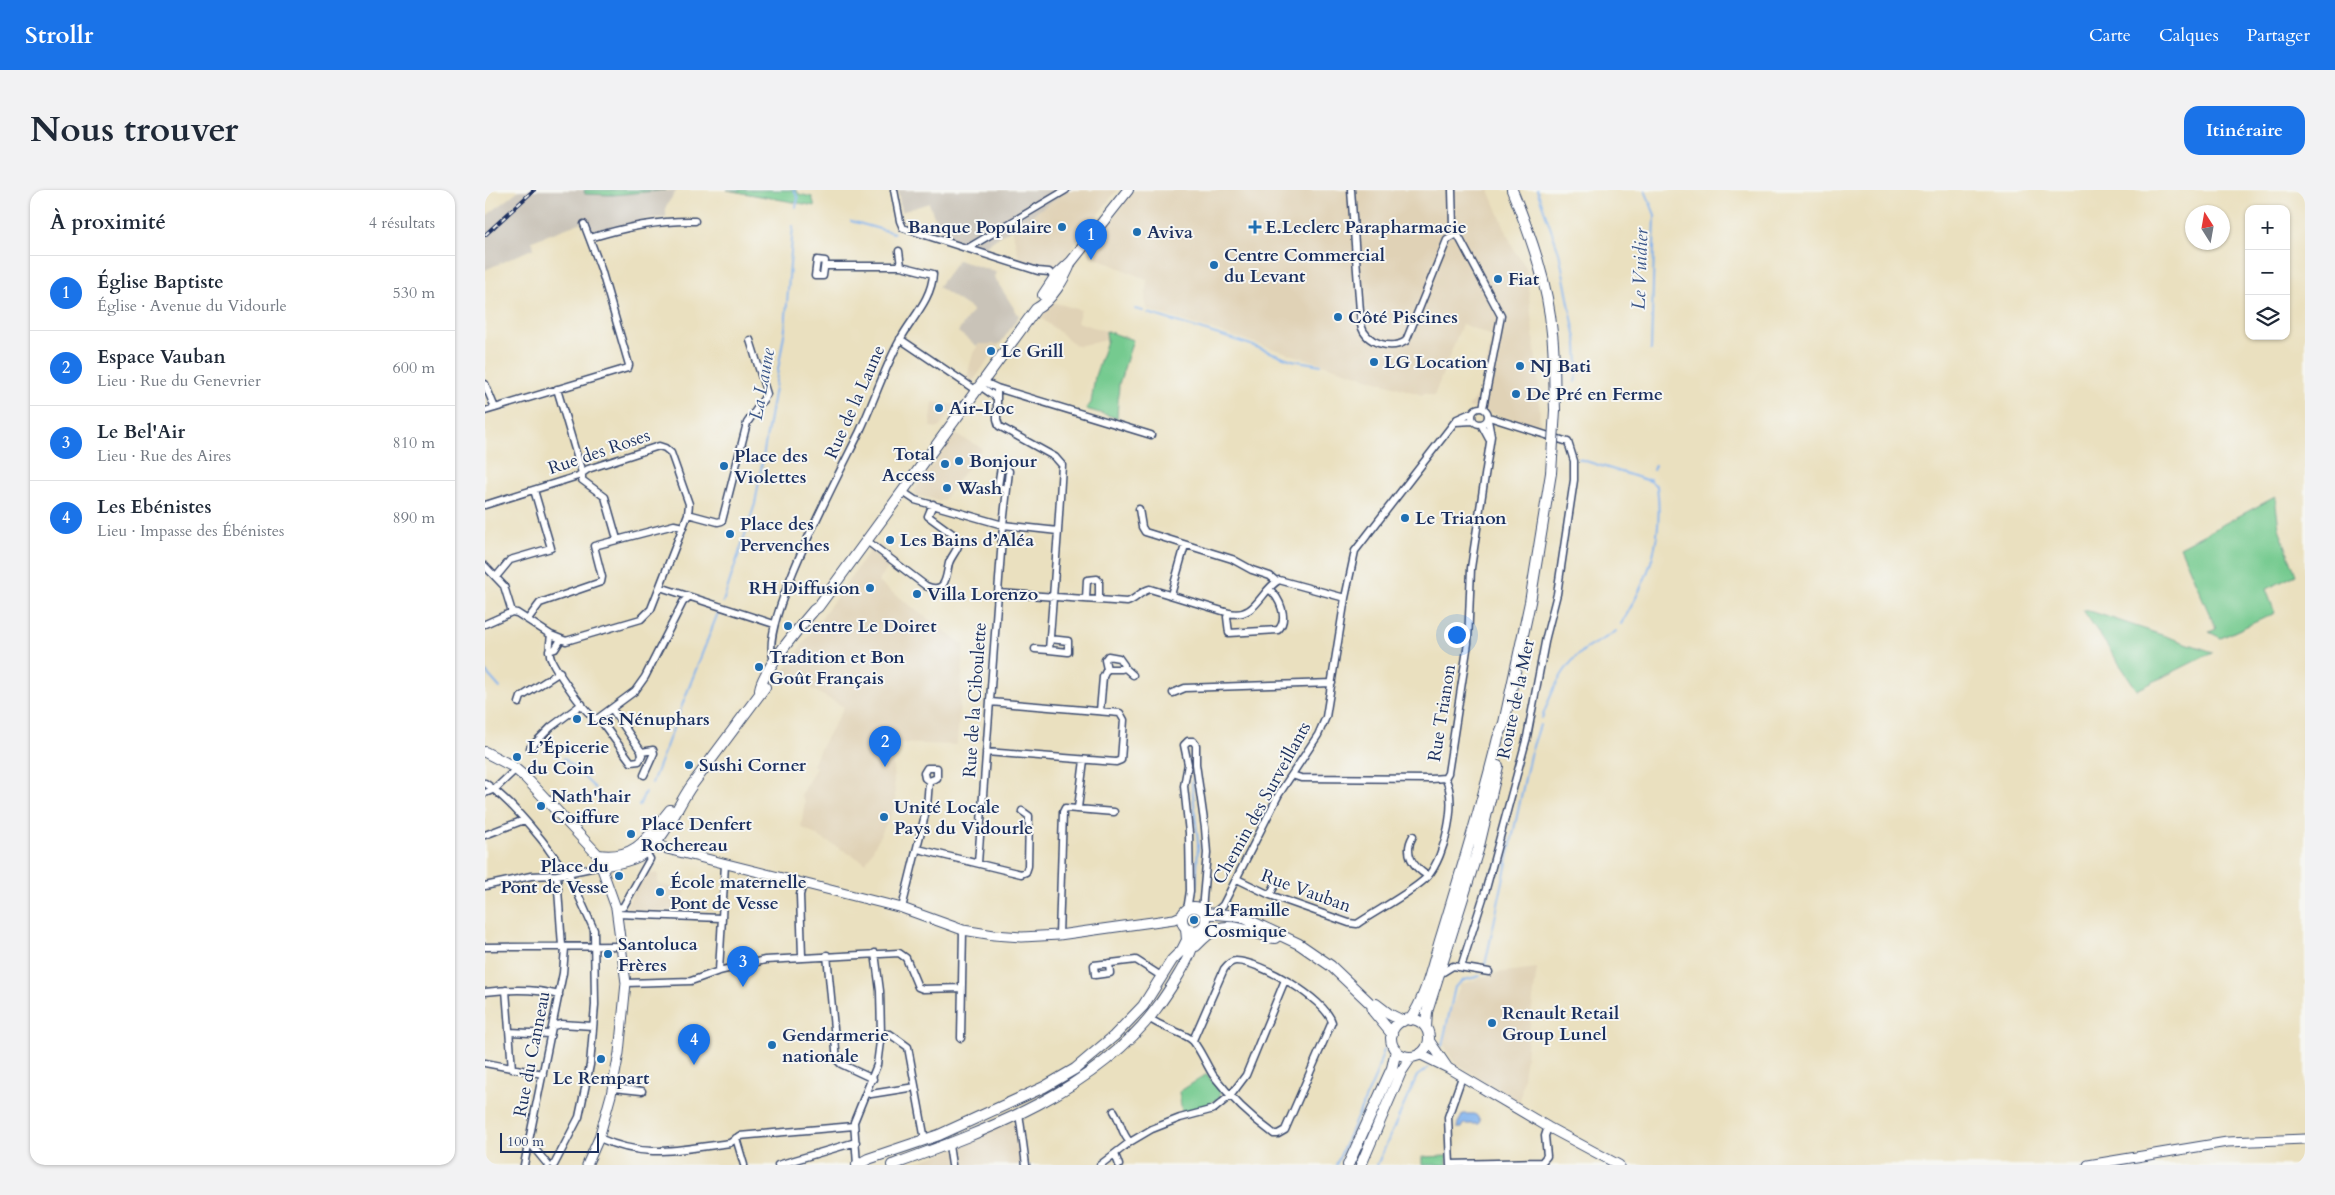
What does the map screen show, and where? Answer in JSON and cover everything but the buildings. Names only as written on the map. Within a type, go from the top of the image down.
[{"type":"main road","points":[[1095,230],[1121,190]]},
{"type":"main road","points":[[1036,309],[1037,303],[1055,277],[1071,262],[1128,190]]},
{"type":"main road","name":"Route de la Mer","points":[[1406,1020],[1417,1008],[1427,984],[1472,838],[1498,738],[1504,723],[1530,602],[1551,473],[1555,410],[1552,331],[1547,301],[1530,235],[1512,190]]},
{"type":"main road","points":[[598,867],[630,859],[645,851],[673,805],[681,801],[760,691],[760,686],[766,673],[819,610],[818,608],[1036,309],[1041,306],[1067,273],[1071,262]]},
{"type":"main road","name":"Route de la Mer","points":[[1426,1027],[1427,1012],[1485,825],[1504,738],[1504,723]]},
{"type":"main road","points":[[485,752],[517,769],[598,855],[614,857],[631,852],[652,840]]},
{"type":"main road","points":[[652,840],[667,849],[902,908],[963,930],[1005,937],[1059,935],[1183,919],[1195,908],[1207,913],[1229,914],[1257,922],[1260,926]]},
{"type":"main road","points":[[587,1165],[599,1138],[613,1088],[619,1053],[626,983],[617,911],[598,867],[598,855]]},
{"type":"main road","points":[[892,1165],[949,1145],[1019,1113],[1078,1082],[1128,1040],[1149,1018],[1170,988],[1193,947],[1192,943],[1206,920],[1207,913]]},
{"type":"main road","points":[[1183,919],[1192,931],[1230,921],[1260,926],[1286,938],[1321,958],[1373,1004],[1376,1004],[1389,1014],[1406,1020],[1419,1021],[1426,1027],[1429,1040],[1448,1068]]},
{"type":"main road","points":[[857,1165],[925,1140],[1063,1077],[1107,1042],[1143,1006],[1161,976],[1185,945],[1183,919]]},
{"type":"main road","points":[[1193,947],[1197,946],[1207,933],[1221,927],[1238,928],[1271,938],[1286,938]]},
{"type":"main road","points":[[1373,1004],[1373,1011],[1392,1034]]},
{"type":"main road","points":[[1406,1020],[1396,1026],[1392,1034],[1392,1042],[1400,1054],[1415,1056],[1448,1068],[1548,1127],[1619,1165]]},
{"type":"main road","points":[[1361,1165],[1401,1072],[1415,1056],[1428,1046],[1429,1040]]},
{"type":"main road","points":[[1347,1165],[1393,1068],[1396,1050]]},
{"type":"main road","points":[[2088,1165],[2227,1142],[2305,1139]]},
{"type":"street","points":[[894,190],[899,221],[903,228],[1037,271],[1049,272],[1055,277]]},
{"type":"street","points":[[968,248],[1066,190]]},
{"type":"street","points":[[1351,190],[1361,325],[1365,336],[1369,339],[1389,346],[1406,341],[1447,240],[1457,234]]},
{"type":"street","points":[[1452,190],[1453,226],[1501,316],[1483,408]]},
{"type":"street","points":[[590,238],[617,229],[656,221],[695,221]]},
{"type":"street","points":[[485,411],[623,370],[629,365],[584,224]]},
{"type":"street","points":[[825,266],[901,266],[899,250]]},
{"type":"street","name":"Rue de la Laune","points":[[777,662],[771,648],[774,624],[796,561],[861,428],[900,339],[933,287],[933,274],[901,266]]},
{"type":"street","points":[[900,339],[996,397]]},
{"type":"street","points":[[688,514],[718,522],[721,521],[747,423],[767,394],[749,340]]},
{"type":"street","points":[[485,384],[495,408]]},
{"type":"street","points":[[980,386],[997,388],[1151,435]]},
{"type":"street","points":[[997,388],[997,419],[1002,429],[1055,457],[1062,465],[1049,650]]},
{"type":"street","points":[[557,389],[582,473],[582,480],[605,497],[617,538]]},
{"type":"street","points":[[1473,421],[1473,412],[1477,408],[1483,408],[1488,412],[1488,418],[1481,424]]},
{"type":"street","name":"Chemin des Surveillants","points":[[1207,913],[1223,905],[1279,794],[1318,735],[1326,717],[1345,598],[1357,547],[1459,417],[1473,412]]},
{"type":"street","name":"Route de la Mer","points":[[1457,967],[1486,889],[1527,736],[1560,575],[1575,466],[1572,449],[1568,442],[1488,418]]},
{"type":"street","name":"Rue Trianon","points":[[1292,775],[1301,778],[1445,778],[1448,773],[1468,643],[1471,568],[1489,439],[1491,436],[1488,418]]},
{"type":"street","points":[[1455,422],[1473,421],[1481,424],[1489,439]]},
{"type":"street","name":"Rue des Roses","points":[[485,505],[656,447],[665,448],[674,459],[689,504],[688,514],[651,609],[641,619],[565,641],[560,640]]},
{"type":"street","points":[[496,577],[510,560],[551,548],[533,490]]},
{"type":"street","name":"Rue de la Ciboulette","points":[[978,863],[1006,490]]},
{"type":"street","points":[[903,492],[915,500],[1003,525],[1058,530]]},
{"type":"street","points":[[867,541],[926,586],[935,588],[947,580],[950,560],[959,546],[954,535],[928,516],[933,504]]},
{"type":"street","points":[[1139,509],[1141,527],[1145,532],[1232,559],[1252,570],[1270,576],[1276,581]]},
{"type":"street","points":[[528,619],[540,603],[601,582],[602,577],[594,546],[617,538],[674,524],[683,527]]},
{"type":"street","points":[[1171,595],[1185,545]]},
{"type":"street","points":[[485,566],[504,586],[512,612]]},
{"type":"street","points":[[1086,599],[1087,580],[1097,578],[1099,581],[1099,600]]},
{"type":"street","points":[[998,593],[1127,602],[1144,590],[1150,589],[1229,613],[1245,612],[1276,581],[1281,580],[1345,598]]},
{"type":"street","points":[[659,587],[774,624]]},
{"type":"street","points":[[1229,613],[1227,617],[1229,632],[1278,630],[1284,617],[1283,612],[1269,589]]},
{"type":"street","points":[[682,594],[683,602]]},
{"type":"street","points":[[551,636],[549,651],[551,658],[592,718],[599,718],[635,691],[641,684],[683,602],[689,597]]},
{"type":"street","points":[[485,624],[512,612],[528,619],[551,636],[560,640],[555,649],[549,651]]},
{"type":"street","points":[[1035,649],[1068,652],[1068,642],[1050,639]]},
{"type":"street","points":[[1100,711],[1103,677],[1107,669],[1105,660],[1108,656],[1119,658],[1123,667],[1133,676]]},
{"type":"street","points":[[1107,669],[1120,670],[1123,667]]},
{"type":"street","points":[[519,703],[521,698],[560,672]]},
{"type":"street","points":[[1173,693],[1185,688],[1332,683]]},
{"type":"street","points":[[986,752],[1116,762],[1121,760],[1123,717],[1120,714],[990,702]]},
{"type":"street","points":[[530,748],[551,727],[582,704]]},
{"type":"street","points":[[612,709],[642,752]]},
{"type":"street","points":[[599,718],[631,762],[639,761],[642,752]]},
{"type":"street","points":[[1183,919],[1190,891],[1190,841],[1183,786],[1188,764],[1184,745],[1188,741],[1193,741],[1196,745],[1196,764],[1205,828],[1207,913]]},
{"type":"street","points":[[642,752],[653,750],[654,753],[644,775]]},
{"type":"street","points":[[1078,808],[1083,760]]},
{"type":"street","points":[[485,793],[495,789],[517,769]]},
{"type":"street","points":[[1413,836],[1409,842],[1409,857],[1415,866],[1428,876],[1449,830],[1450,787],[1445,778]]},
{"type":"street","points":[[902,908],[927,807],[929,781]]},
{"type":"street","points":[[485,783],[495,789],[541,838],[568,872],[594,930],[593,1026],[590,1066],[579,1117],[554,1165]]},
{"type":"street","points":[[1059,935],[1063,812],[1065,808],[1078,808],[1114,812]]},
{"type":"street","points":[[918,849],[1021,874],[1026,872],[1028,866],[1029,816],[1022,812]]},
{"type":"street","points":[[485,835],[524,820]]},
{"type":"street","points":[[617,911],[625,904],[651,859],[645,851]]},
{"type":"street","points":[[719,971],[725,864]]},
{"type":"street","points":[[485,886],[531,876],[557,875],[598,867]]},
{"type":"street","name":"Rue du Canneau","points":[[525,1165],[559,995],[563,947],[557,875]]},
{"type":"street","name":"Rue Vauban","points":[[1237,879],[1271,895],[1353,924],[1428,876]]},
{"type":"street","points":[[802,956],[800,895],[803,884]]},
{"type":"street","points":[[1271,895],[1275,885]]},
{"type":"street","name":"Chemin des Surveillants","points":[[1223,905],[1229,914]]},
{"type":"street","points":[[617,911],[721,918]]},
{"type":"street","points":[[961,1038],[963,930]]},
{"type":"street","points":[[485,947],[622,946]]},
{"type":"street","points":[[1447,950],[1457,967]]},
{"type":"street","points":[[626,983],[691,981],[753,962],[802,956],[875,953],[903,954],[916,983],[923,989],[962,988]]},
{"type":"street","points":[[857,1165],[855,1119],[873,1079],[881,1034],[880,991],[875,953]]},
{"type":"street","points":[[827,955],[837,1060],[841,1064],[873,1079]]},
{"type":"street","points":[[1109,963],[1139,960],[1161,976]]},
{"type":"street","points":[[1149,1018],[1193,1040],[1213,1073],[1231,1095],[1275,1134],[1283,1133],[1285,1130],[1332,1022],[1329,1016],[1313,1000],[1285,980],[1264,969],[1245,962],[1235,961],[1228,964],[1193,1040]]},
{"type":"street","points":[[1439,975],[1457,967],[1489,972]]},
{"type":"street","points":[[1100,1165],[1130,1142],[1152,1129],[1180,1118],[1214,1109],[1231,1095],[1246,1075],[1285,980]]},
{"type":"street","points":[[506,990],[512,1069]]},
{"type":"street","points":[[485,992],[506,990],[544,991],[559,995]]},
{"type":"street","points":[[553,1026],[561,1024],[593,1026]]},
{"type":"street","points":[[510,1032],[550,1034]]},
{"type":"street","points":[[881,1034],[890,1034],[908,1047],[925,1140]]},
{"type":"street","points":[[485,1064],[543,1074]]},
{"type":"street","points":[[1462,1078],[1448,1117],[1450,1165],[1542,1162],[1547,1156],[1545,1136],[1548,1127]]},
{"type":"street","points":[[613,1088],[642,1091]]},
{"type":"street","points":[[867,1093],[915,1088]]},
{"type":"street","points":[[1113,1111],[1121,1121],[1125,1138],[1130,1142]]},
{"type":"street","points":[[1019,1113],[1026,1165]]},
{"type":"street","points":[[599,1138],[625,1149],[654,1153],[730,1143],[739,1136],[854,1126]]},
{"type":"street","points":[[736,1138],[744,1165]]},
{"type":"street","points":[[778,1165],[856,1142]]},
{"type":"street","points":[[530,1143],[548,1165]]},
{"type":"street","points":[[949,1145],[952,1165]]},
{"type":"street","points":[[1115,1154],[1119,1165]]},
{"type":"shaded area","points":[[519,190],[584,190],[585,194],[613,195],[677,190],[666,206],[666,218],[652,218],[594,233],[585,221],[532,241],[534,248],[485,270],[485,217]]},
{"type":"shaded area","points":[[898,190],[1069,190],[981,249],[941,236],[929,203],[901,212]]},
{"type":"shaded area","points":[[1069,190],[1117,190],[1054,271],[1020,263],[1012,228]]},
{"type":"shaded area","points":[[1134,190],[1489,190],[1515,252],[1526,267],[1539,388],[1540,427],[1468,407],[1482,388],[1492,336],[1462,324],[1434,396],[1424,393],[1422,395],[1148,310],[1145,303],[1147,280],[1088,254]]},
{"type":"shaded area","points":[[958,260],[996,272],[994,277],[1019,316],[1000,344],[979,344],[977,346],[958,332],[973,310],[938,287]]},
{"type":"shaded area","points":[[1052,302],[1081,310],[1077,322],[1106,331],[1106,340],[1077,346],[1041,318]]},
{"type":"shaded area","points":[[979,344],[1000,344],[973,381],[967,377],[973,353]]},
{"type":"shaded area","points":[[933,402],[956,405],[939,428],[930,427]]},
{"type":"shaded area","points":[[955,434],[982,448],[943,501],[917,496],[914,491]]},
{"type":"shaded area","points":[[871,549],[891,563],[878,582],[964,645],[957,745],[891,743],[896,805],[866,863],[801,827],[805,801],[801,795],[816,767],[813,765],[820,749],[844,707],[782,673]]},
{"type":"shaded area","name":"École maternelle Pont de Vesse","points":[[645,872],[650,874],[658,873],[658,884],[685,890],[684,912],[624,910]]},
{"type":"shaded area","points":[[1537,968],[1520,1103],[1454,1062],[1444,1045],[1448,1019],[1460,985],[1495,973]]},
{"type":"shaded area","points":[[1010,1122],[1016,1125],[1022,1165],[909,1165],[943,1153]]},
{"type":"green space","points":[[584,190],[666,190],[613,195],[585,194]]},
{"type":"green space","points":[[727,190],[796,190],[799,194],[812,197],[815,206]]},
{"type":"green space","points":[[1106,331],[1133,340],[1119,384],[1117,418],[1086,409],[1091,403],[1095,376],[1107,341]]},
{"type":"green space","points":[[2275,497],[2279,528],[2296,575],[2266,589],[2275,613],[2221,638],[2209,632],[2216,629],[2180,547]]},
{"type":"green space","points":[[2083,610],[2093,612],[2213,652],[2137,690]]},
{"type":"green space","points":[[1207,1074],[1220,1091],[1220,1097],[1208,1105],[1182,1113],[1179,1092]]},
{"type":"green space","points":[[1447,1156],[1447,1165],[1422,1165],[1422,1157]]},
{"type":"water","points":[[1463,1114],[1475,1114],[1480,1120],[1479,1124],[1464,1124],[1462,1128],[1457,1128]]},
{"type":"waterway","name":"La Laune","points":[[794,190],[798,198],[796,207]]},
{"type":"waterway","points":[[1537,190],[1559,252],[1577,344],[1578,369],[1575,382]]},
{"type":"waterway","name":"Le Vuidier","points":[[1645,190],[1655,215],[1651,350]]},
{"type":"waterway","points":[[851,221],[894,233]]},
{"type":"waterway","name":"La Laune","points":[[723,602],[755,504],[785,329],[793,226]]},
{"type":"waterway","points":[[1135,309],[1143,311]]},
{"type":"waterway","points":[[1148,313],[1248,344],[1292,360],[1321,365]]},
{"type":"waterway","points":[[1579,459],[1650,481],[1657,486],[1658,524],[1652,558],[1647,575],[1621,624]]},
{"type":"waterway","points":[[1653,470],[1655,465]]},
{"type":"waterway","name":"La Laune","points":[[652,783],[719,610]]},
{"type":"waterway","points":[[1542,718],[1553,690],[1569,665],[1587,648],[1616,631]]},
{"type":"waterway","points":[[485,671],[500,688]]},
{"type":"waterway","points":[[1485,965],[1530,755],[1540,725]]},
{"type":"waterway","points":[[544,740],[559,754]]},
{"type":"waterway","points":[[564,758],[595,788]]},
{"type":"waterway","points":[[1194,777],[1192,783],[1198,843],[1196,891]]},
{"type":"waterway","name":"La Laune","points":[[639,806],[645,792]]},
{"type":"waterway","points":[[1442,1046],[1455,987],[1464,980],[1480,976]]},
{"type":"waterway","points":[[1336,1165],[1376,1075],[1384,1049]]},
{"type":"waterway","points":[[1377,1165],[1417,1076],[1428,1068]]},
{"type":"railway","points":[[485,235],[534,190]]},
{"type":"place","name":"Banque Populaire","points":[[1062,227]]},
{"type":"place","name":"E.Leclerc Parapharmacie","points":[[1255,227]]},
{"type":"place","name":"Aviva","points":[[1137,232]]},
{"type":"place","name":"Église Baptiste","points":[[1091,260]]},
{"type":"place","name":"Centre Commercial du Levant","points":[[1214,265]]},
{"type":"place","name":"Fiat","points":[[1498,279]]},
{"type":"place","name":"Côté Piscines","points":[[1338,317]]},
{"type":"place","name":"Le Grill","points":[[991,351]]},
{"type":"place","name":"LG Location","points":[[1374,362]]},
{"type":"place","name":"NJ Bati","points":[[1520,366]]},
{"type":"place","name":"De Pré en Ferme","points":[[1516,394]]},
{"type":"place","name":"Air-Loc","points":[[939,408]]},
{"type":"place","name":"Bonjour","points":[[959,461]]},
{"type":"place","name":"Total Access","points":[[945,464]]},
{"type":"place","name":"Place des Violettes","points":[[724,466]]},
{"type":"place","name":"Wash","points":[[947,488]]},
{"type":"place","name":"Le Trianon","points":[[1405,518]]},
{"type":"place","name":"Place des Pervenches","points":[[730,534]]},
{"type":"place","name":"Les Bains d’Aléa","points":[[890,540]]},
{"type":"place","name":"RH Diffusion","points":[[870,588]]},
{"type":"place","name":"Villa Lorenzo","points":[[917,594]]},
{"type":"place","name":"Centre Le Doiret","points":[[788,626]]},
{"type":"place","name":"Tradition et Bon Goût Français","points":[[759,667]]},
{"type":"place","name":"Les Nénuphars","points":[[577,719]]},
{"type":"place","name":"L’Épicerie du Coin","points":[[517,757]]},
{"type":"place","name":"Sushi Corner","points":[[689,765]]},
{"type":"place","name":"Espace Vauban","points":[[885,767]]},
{"type":"place","name":"Nath'hair Coiffure","points":[[541,806]]},
{"type":"place","name":"Unité Locale Pays du Vidourle","points":[[884,817]]},
{"type":"place","name":"Place Denfert Rochereau","points":[[631,834]]},
{"type":"place","name":"Place du Pont de Vesse","points":[[619,876]]},
{"type":"place","name":"École maternelle Pont de Vesse","points":[[660,892]]},
{"type":"place","name":"La Famille Cosmique","points":[[1194,920]]},
{"type":"place","name":"Santoluca Frères","points":[[608,954]]},
{"type":"place","name":"Le Bel'Air","points":[[743,987]]},
{"type":"place","name":"Renault Retail Group Lunel","points":[[1492,1023]]},
{"type":"place","name":"Gendarmerie nationale","points":[[772,1045]]},
{"type":"place","name":"Le Rempart","points":[[601,1059]]},
{"type":"place","name":"Les Ebénistes","points":[[694,1065]]}]
